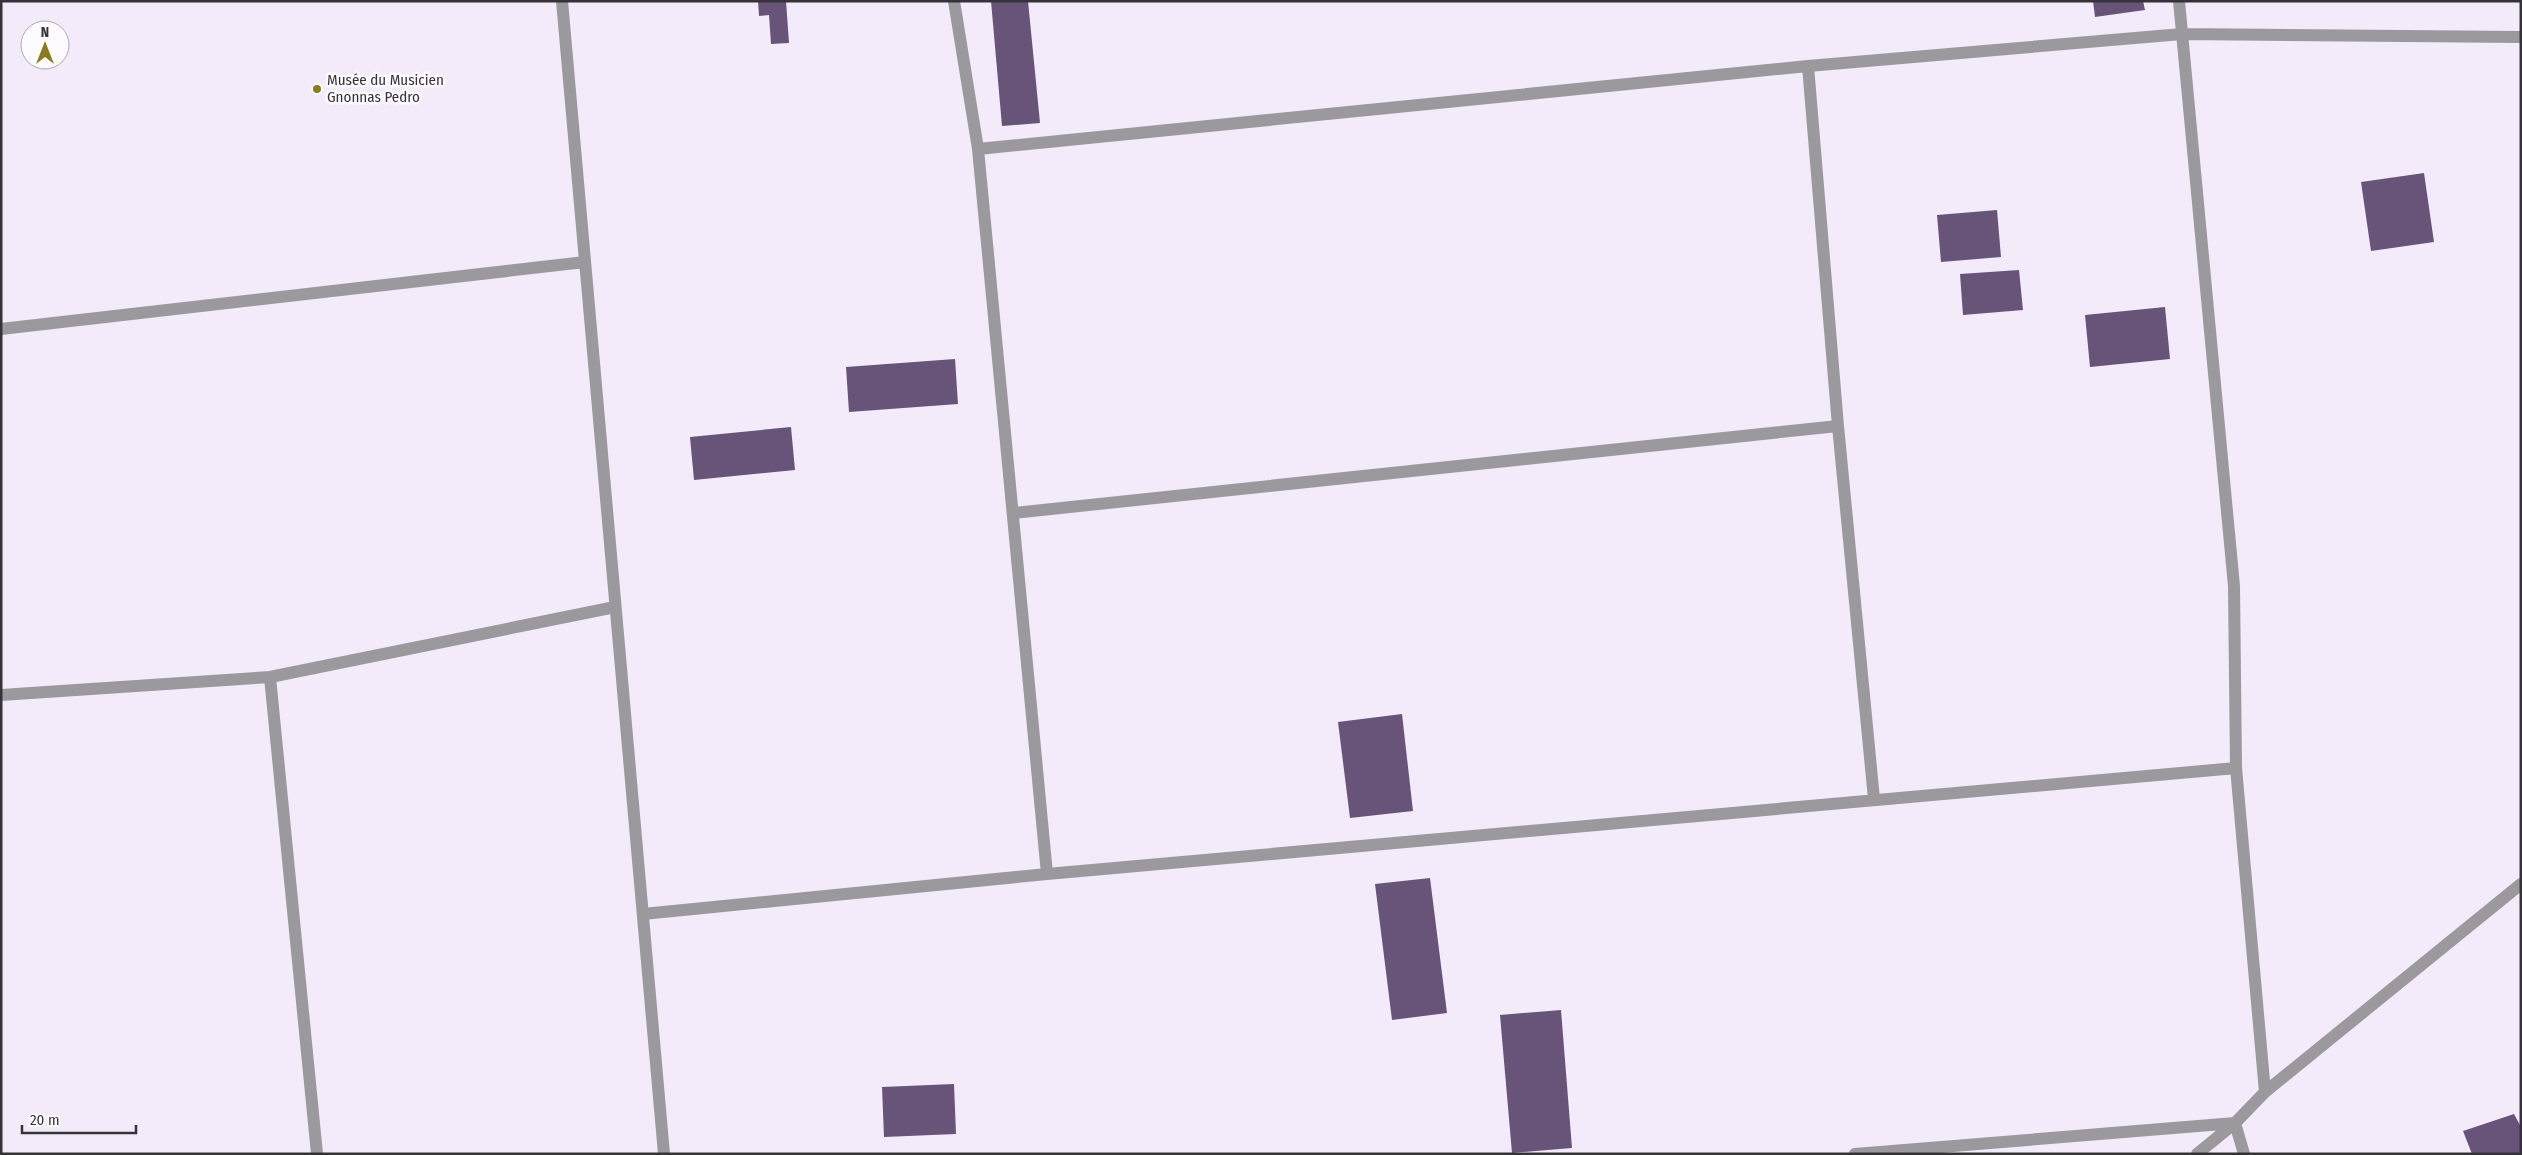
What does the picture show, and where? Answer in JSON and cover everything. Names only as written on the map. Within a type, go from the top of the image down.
[{"type":"street","points":[[562,1],[664,1154]]},
{"type":"street","points":[[954,1],[978,149],[1047,874]]},
{"type":"street","points":[[2179,1],[2234,586],[2236,768],[2265,1092]]},
{"type":"street","points":[[978,149],[1808,66],[2182,34],[2521,37]]},
{"type":"street","points":[[1808,66],[1838,426],[1874,799]]},
{"type":"street","points":[[1,329],[585,262]]},
{"type":"street","points":[[1013,513],[1838,426]]},
{"type":"street","points":[[1,695],[270,677],[615,607]]},
{"type":"street","points":[[270,677],[317,1154]]},
{"type":"street","points":[[643,914],[1047,874],[2236,768]]},
{"type":"street","points":[[2197,1154],[2235,1123],[2265,1092],[2521,884]]},
{"type":"street","points":[[1855,1154],[2235,1123]]},
{"type":"street","points":[[2235,1123],[2244,1154]]},
{"type":"building","points":[[758,1],[786,1],[789,43],[771,44],[769,15],[759,16]]},
{"type":"building","points":[[991,1],[1028,1],[1040,123],[1002,126]]},
{"type":"building","points":[[2093,1],[2143,1],[2145,10],[2095,17]]},
{"type":"building","points":[[2424,173],[2434,242],[2371,251],[2361,182]]},
{"type":"building","points":[[1997,210],[2001,257],[1941,262],[1937,215]]},
{"type":"building","points":[[2019,270],[2023,310],[1963,315],[1960,274]]},
{"type":"building","points":[[2165,307],[2170,359],[2090,367],[2085,315]]},
{"type":"building","points":[[955,359],[958,404],[849,412],[846,367]]},
{"type":"building","points":[[791,427],[795,470],[694,480],[690,437]]},
{"type":"building","points":[[1402,714],[1413,811],[1350,818],[1338,722]]},
{"type":"building","points":[[1430,878],[1447,1013],[1392,1020],[1375,884]]},
{"type":"building","points":[[1561,1010],[1572,1148],[1512,1153],[1500,1015]]},
{"type":"building","points":[[954,1084],[956,1134],[884,1137],[882,1087]]},
{"type":"building","points":[[2514,1114],[2521,1127],[2521,1154],[2472,1154],[2463,1131]]},
{"type":"place","name":"Musée du Musicien Gnonnas Pedro","points":[[317,89]]}]
